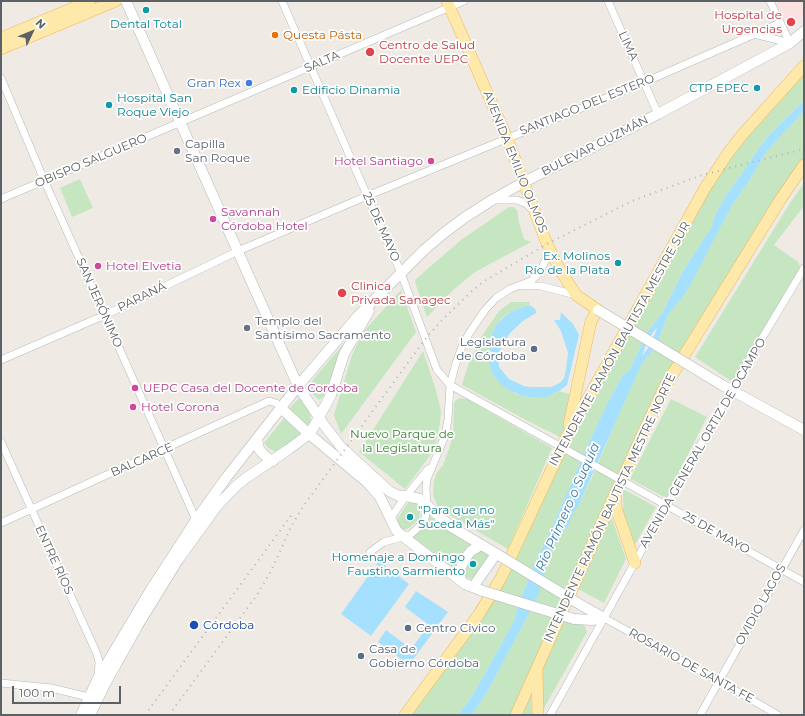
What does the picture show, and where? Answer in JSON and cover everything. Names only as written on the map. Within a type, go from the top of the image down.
[{"type":"main road","points":[[1,38],[90,1]]},
{"type":"main road","points":[[1,49],[116,1]]},
{"type":"main road","name":"ROSARIO DE SANTA FE","points":[[126,1],[298,386],[331,435],[341,447],[389,491],[399,496],[420,499],[450,526],[604,618]]},
{"type":"main road","name":"AVENIDA EMILIO OLMOS","points":[[448,4],[507,138],[547,244],[559,268],[576,295],[598,310]]},
{"type":"main road","name":"BULEVAR GUZMÁN","points":[[198,524],[226,478],[298,386],[358,317],[444,233],[492,200],[524,182],[658,114],[790,43],[804,31]]},
{"type":"main road","name":"INTENDENTE RAMÓN BAUTISTA MESTRE SUR","points":[[404,715],[479,614],[500,578],[566,438],[705,188],[742,136],[804,66]]},
{"type":"main road","name":"INTENDENTE RAMÓN BAUTISTA MESTRE NORTE","points":[[516,715],[616,491],[664,388],[782,197],[804,165]]},
{"type":"main road","name":"BULEVAR GUZMÁN","points":[[290,450],[309,434],[320,418],[331,395],[344,354],[380,295]]},
{"type":"main road","points":[[566,438],[590,321],[598,310],[727,391],[804,430]]},
{"type":"main road","points":[[281,408],[309,434],[368,483],[380,497],[396,530],[465,584],[574,619],[592,620],[604,618]]},
{"type":"main road","points":[[256,439],[262,453],[273,461]]},
{"type":"main road","points":[[90,715],[97,680],[150,591],[198,524],[246,478],[299,444],[310,442],[316,443],[327,449]]},
{"type":"main road","points":[[616,491],[616,508],[635,563]]},
{"type":"main road","points":[[81,715],[178,560],[198,524]]},
{"type":"main road","points":[[460,580],[461,568],[464,560],[471,551],[481,545]]},
{"type":"main road","points":[[478,589],[498,555]]},
{"type":"main road","points":[[537,667],[538,715]]},
{"type":"street","name":"25 DE MAYO","points":[[282,1],[401,274],[437,370],[450,385],[804,582]]},
{"type":"street","name":"SALTA","points":[[180,123],[448,4],[464,1]]},
{"type":"street","name":"LIMA","points":[[608,1],[658,114]]},
{"type":"street","points":[[770,1],[790,43]]},
{"type":"street","name":"SANTIAGO DEL ESTERO","points":[[238,251],[367,196],[645,82],[780,23]]},
{"type":"street","points":[[754,34],[790,43]]},
{"type":"street","name":"SAN JERÓNIMO","points":[[1,78],[44,180],[198,524]]},
{"type":"street","name":"OBISPO SALGUERO","points":[[1,199],[180,123]]},
{"type":"street","points":[[492,200],[517,200],[527,204],[536,214]]},
{"type":"street","points":[[370,552],[384,542],[405,537],[414,532],[421,525],[426,513],[426,484],[428,476],[445,436],[450,385],[458,354],[470,332],[490,303],[510,289],[531,281],[540,272],[547,257],[547,244]]},
{"type":"street","name":"PARANÁ","points":[[1,360],[105,316],[238,251]]},
{"type":"street","name":"AVENIDA GENERAL ORTIZ DE OCAMPO","points":[[550,715],[667,506],[730,385],[738,379],[804,270]]},
{"type":"street","points":[[510,289],[524,286],[541,286],[576,295]]},
{"type":"street","name":"BALCARCE","points":[[1,524],[269,401],[281,408]]},
{"type":"street","name":"ENTRE RÍOS","points":[[1,442],[97,654],[99,662],[97,680]]},
{"type":"street","points":[[390,519],[406,496],[435,461]]},
{"type":"street","name":"OVIDIO LAGOS","points":[[700,715],[804,530]]},
{"type":"street","name":"ROSARIO DE SANTA FE","points":[[604,618],[778,715]]},
{"type":"street","points":[[1,683],[51,688],[93,698]]},
{"type":"shaded area","name":"Hospital de Urgencias","points":[[776,1],[804,1],[804,15],[789,29]]},
{"type":"green space","points":[[804,66],[804,101],[769,135],[726,195],[716,213],[711,228],[683,271],[663,312],[648,331],[628,373],[623,375],[607,404],[535,563],[517,609],[514,621],[474,693],[458,715],[405,715],[479,614],[566,438],[705,188]]},
{"type":"green space","points":[[804,111],[804,165],[673,372],[516,715],[472,715],[489,689],[526,619],[552,549],[568,526],[569,519],[580,502],[631,386],[641,365],[656,346],[668,315],[684,295],[732,205],[749,181],[766,152]]},
{"type":"green space","points":[[80,179],[93,208],[72,217],[60,188]]},
{"type":"green space","points":[[804,183],[804,206],[774,245],[798,262],[802,271],[734,383],[695,357],[790,203]]},
{"type":"green space","points":[[509,207],[514,207],[517,210],[524,239],[531,242],[475,272],[452,291],[427,317],[416,285],[415,281],[417,278],[461,240]]},
{"type":"green space","points":[[401,290],[416,332],[341,434],[334,415],[352,355],[363,332]]},
{"type":"green space","points":[[511,302],[530,302],[529,305],[516,309],[503,317],[496,325],[489,344],[489,361],[514,393],[522,396],[538,398],[554,394],[559,391],[572,395],[562,438],[462,385],[468,365],[481,337],[499,311]]},
{"type":"green space","points":[[344,343],[324,396],[319,400],[306,388]]},
{"type":"green space","name":"Nuevo Parque de la Legislatura","points":[[423,351],[439,402],[441,412],[440,422],[436,443],[429,457],[405,489],[359,452]]},
{"type":"green space","points":[[459,398],[467,399],[552,448],[508,549],[444,512],[438,507],[433,495],[434,480],[443,465],[450,446],[453,434],[454,404]]},
{"type":"green space","points":[[298,399],[301,399],[310,409],[311,422],[306,427],[289,409]]},
{"type":"green space","points":[[671,399],[707,417],[666,498],[630,479]]},
{"type":"green space","points":[[285,417],[301,434],[280,451],[274,451],[268,448],[264,443]]},
{"type":"green space","points":[[623,489],[656,507],[635,545],[623,511]]},
{"type":"green space","points":[[415,501],[421,506],[419,519],[409,528],[401,531],[396,521],[407,504]]},
{"type":"green space","points":[[429,516],[473,544],[467,547],[461,555],[457,564],[457,571],[412,537],[422,530]]},
{"type":"green space","points":[[611,516],[626,559],[604,603],[578,589]]},
{"type":"green space","points":[[481,549],[488,554],[489,559],[473,579],[467,578],[463,572],[466,562]]},
{"type":"green space","points":[[565,619],[584,624],[587,632],[543,710],[537,677]]},
{"type":"green space","points":[[531,694],[532,715],[521,715]]},
{"type":"water","name":"Río Primero o Suquía","points":[[804,101],[804,111],[766,152],[749,181],[732,205],[693,280],[684,295],[668,315],[656,346],[641,365],[580,502],[572,515],[568,526],[552,549],[538,595],[489,689],[472,715],[458,715],[474,693],[514,621],[517,609],[535,563],[607,404],[623,375],[630,369],[648,331],[663,312],[683,271],[711,228],[716,213],[726,195],[769,135]],"holes":[[[657,327],[652,343],[642,356],[647,341]]]},
{"type":"water","points":[[529,305],[536,310],[536,313],[523,321],[510,333],[498,354],[499,367],[509,379],[524,386],[531,387],[551,387],[560,383],[564,378],[568,353],[561,331],[554,320],[560,320],[561,312],[573,324],[579,335],[567,385],[547,397],[538,398],[522,396],[507,389],[492,373],[489,361],[489,344],[496,325],[504,317],[516,309]]},
{"type":"water","points":[[379,561],[409,584],[371,636],[341,614]]},
{"type":"water","points":[[416,591],[448,612],[409,665],[378,642],[386,630],[411,649],[429,625],[405,607]]},
{"type":"railway","points":[[169,715],[257,595],[271,571],[291,527],[302,508],[426,338],[472,291],[483,282],[547,244],[632,201],[702,175],[804,149]]},
{"type":"railway","points":[[145,715],[293,513]]},
{"type":"place","name":"Dental Total","points":[[146,10]]},
{"type":"place","name":"Hospital de Urgencias","points":[[791,22]]},
{"type":"place","name":"Questa Pásta","points":[[275,35]]},
{"type":"place","name":"Centro de Salud Docente UEPC","points":[[370,52]]},
{"type":"place","name":"Gran Rex","points":[[249,83]]},
{"type":"place","name":"CTP EPEC","points":[[757,88]]},
{"type":"place","name":"Edificio Dinamia","points":[[294,90]]},
{"type":"place","name":"Hospital San Roque Viejo","points":[[109,105]]},
{"type":"place","name":"Capilla San Roque","points":[[177,151]]},
{"type":"place","name":"Hotel Santiago","points":[[431,161]]},
{"type":"place","name":"Savannah Córdoba Hotel","points":[[213,219]]},
{"type":"place","name":"Ex. Molinos Río de la Plata","points":[[618,263]]},
{"type":"place","name":"Hotel Elvetia","points":[[98,266]]},
{"type":"place","name":"Clinica Privada Sanagec","points":[[342,293]]},
{"type":"place","name":"Templo del Santísimo Sacramento","points":[[247,328]]},
{"type":"place","name":"Legislatura de Córdoba","points":[[534,349]]},
{"type":"place","name":"UEPC Casa del Docente de Cordoba","points":[[135,388]]},
{"type":"place","name":"Hotel Corona","points":[[133,407]]},
{"type":"place","name":"\"Para que no Suceda Más\"","points":[[410,517]]},
{"type":"place","name":"Homenaje a Domingo Faustino Sarmiento","points":[[473,564]]},
{"type":"place","name":"Córdoba","points":[[194,625]]},
{"type":"place","name":"Centro Civico","points":[[408,628]]},
{"type":"place","name":"Casa de Gobierno Córdoba","points":[[361,656]]}]
